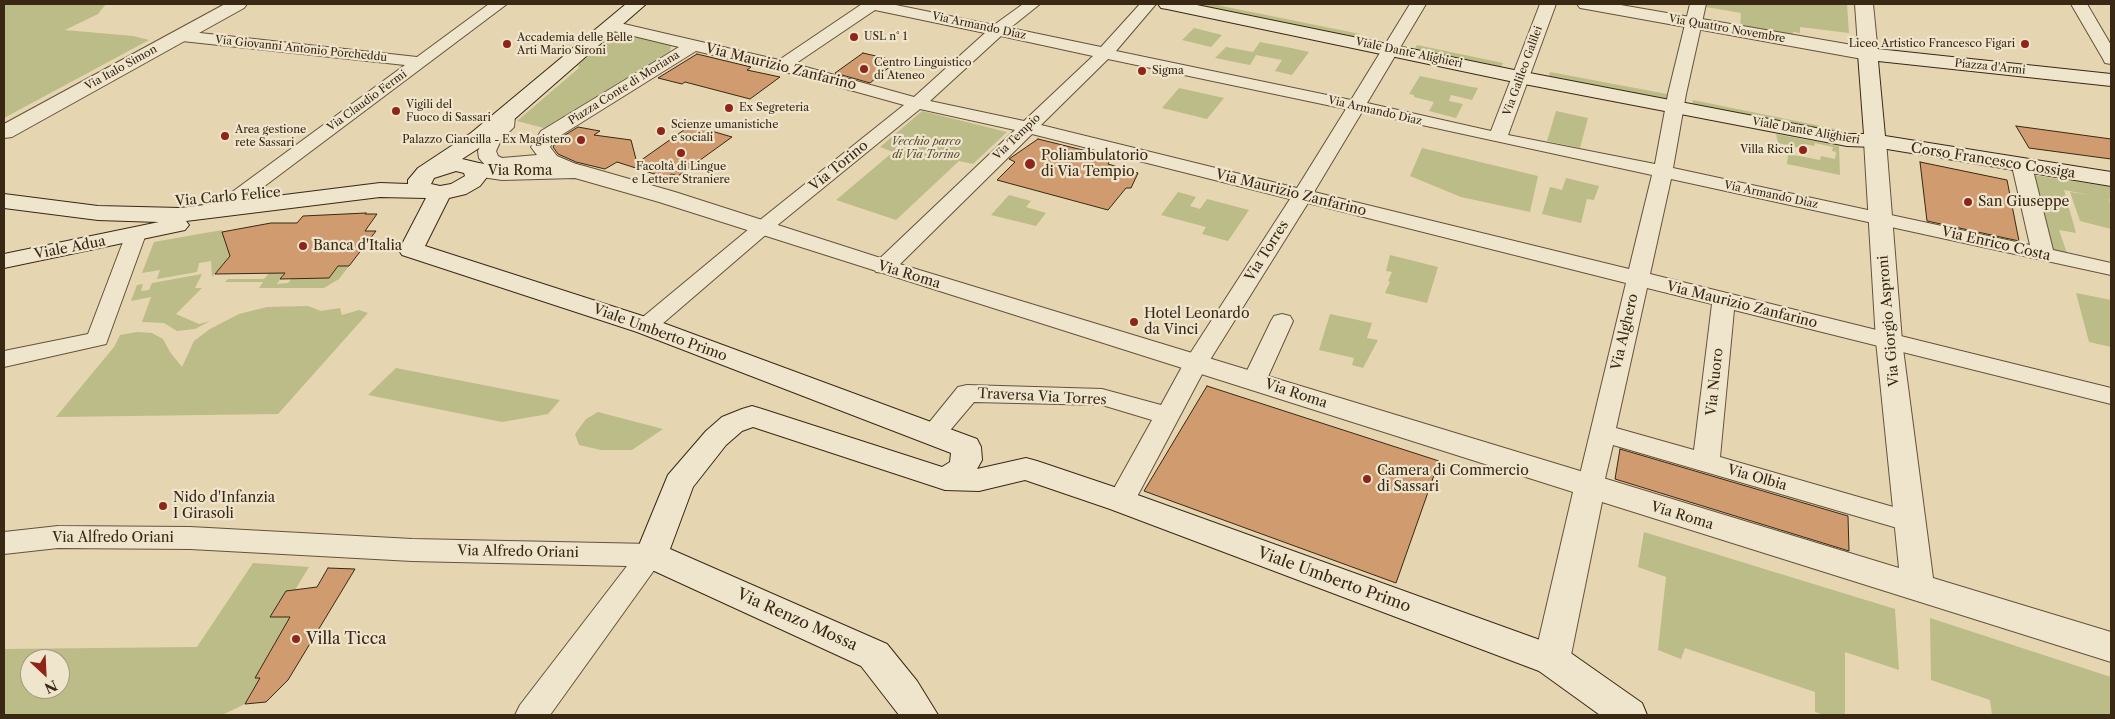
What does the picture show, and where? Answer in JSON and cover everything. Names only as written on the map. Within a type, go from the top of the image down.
[{"type":"main road","name":"Via Italo Simon","points":[[4,132],[238,4]]},
{"type":"main road","points":[[430,182],[637,4]]},
{"type":"main road","name":"Viale Dante Alighieri","points":[[1167,4],[1394,44]]},
{"type":"main road","name":"Viale Dante Alighieri","points":[[1218,4],[1521,71],[1676,100],[1858,142],[1875,141]]},
{"type":"main road","name":"Via Quattro Novembre","points":[[1586,4],[1868,54]]},
{"type":"main road","name":"Via Giorgio Asproni","points":[[1864,4],[1889,341],[1917,588]]},
{"type":"main road","name":"Piazza d'Armi","points":[[1868,54],[2111,80]]},
{"type":"main road","points":[[267,206],[430,182],[466,185],[476,176],[475,158],[478,149],[506,116]]},
{"type":"main road","name":"Corso Francesco Cossiga","points":[[1875,141],[2111,179]]},
{"type":"main road","name":"Via Roma","points":[[475,169],[502,173],[576,171],[2111,648]]},
{"type":"main road","name":"Via Carlo Felice","points":[[4,188],[44,195],[126,202],[192,203],[430,182]]},
{"type":"main road","name":"Viale Umberto Primo","points":[[430,182],[411,250],[646,326],[932,435],[966,446],[967,460],[961,470],[945,479]]},
{"type":"main road","name":"Via Carlo Felice","points":[[4,201],[98,213],[180,215],[267,206]]},
{"type":"main road","name":"Viale Adua","points":[[4,261],[267,206]]},
{"type":"main road","points":[[651,555],[680,484],[716,438],[732,424],[752,416],[945,479]]},
{"type":"main road","name":"Viale Umberto Primo","points":[[945,479],[979,480],[1026,469],[1121,501],[1552,660],[1629,715]]},
{"type":"main road","name":"Via Alghero","points":[[1552,660],[1590,487]]},
{"type":"main road","name":"Via Renzo Mossa","points":[[651,555],[874,655],[904,692],[919,715]]},
{"type":"street","points":[[470,4],[497,5]]},
{"type":"street","points":[[782,66],[872,4]]},
{"type":"street","name":"Via Armando Diaz","points":[[872,4],[1881,218]]},
{"type":"street","name":"Via Torino","points":[[646,326],[762,228],[917,103],[998,30],[1032,4]]},
{"type":"street","name":"Via Tempio","points":[[884,267],[1105,53],[1148,4]]},
{"type":"street","name":"Via Torres","points":[[1121,501],[1196,363],[1358,106],[1418,4]]},
{"type":"street","name":"Via Galileo Galilei","points":[[1498,138],[1521,71],[1548,4]]},
{"type":"street","name":"Via Alghero","points":[[1590,487],[1663,171],[1676,100],[1695,24],[1698,4]]},
{"type":"street","points":[[2079,4],[2111,59]]},
{"type":"street","name":"Via Claudio Fermi","points":[[235,199],[497,5]]},
{"type":"street","name":"Piazza Conte di Moriana","points":[[611,26],[692,46]]},
{"type":"street","points":[[2094,30],[2111,30]]},
{"type":"street","name":"Via Giovanni Antonio Porcheddu","points":[[182,36],[420,62]]},
{"type":"street","name":"Piazza Conte di Moriana","points":[[550,160],[540,147],[548,135],[692,46]]},
{"type":"street","name":"Via Maurizio Zanfarino","points":[[692,46],[782,66],[917,103],[1027,127],[1724,302],[2111,396]]},
{"type":"street","points":[[506,116],[505,128],[493,138],[487,150],[488,158],[493,162],[502,164],[550,160],[576,171]]},
{"type":"street","points":[[2022,166],[2043,254]]},
{"type":"street","name":"Via Enrico Costa","points":[[1881,218],[2111,269]]},
{"type":"street","points":[[4,359],[98,339],[136,234]]},
{"type":"street","name":"Via Nuoro","points":[[1706,463],[1724,302]]},
{"type":"street","points":[[1254,381],[1282,321]]},
{"type":"street","points":[[4,378],[27,354]]},
{"type":"street","name":"Traversa Via Torres","points":[[932,435],[967,393],[1102,397],[1168,416]]},
{"type":"street","name":"Via Olbia","points":[[1602,433],[1911,522]]},
{"type":"street","name":"Via Alfredo Oriani","points":[[4,543],[58,537],[190,538],[412,550],[651,555]]},
{"type":"street","points":[[531,715],[651,555]]},
{"type":"green space","points":[[4,4],[106,4],[98,14],[65,30],[133,36],[149,40],[4,118]]},
{"type":"green space","points":[[1182,4],[1212,4],[1360,34],[1356,40]]},
{"type":"green space","points":[[1707,4],[1847,4],[1849,33],[1800,27],[1800,33],[1793,32],[1792,37],[1740,28],[1741,13],[1706,7]]},
{"type":"green space","points":[[1194,28],[1222,35],[1211,47],[1182,40]]},
{"type":"green space","points":[[630,34],[664,42],[671,46],[670,51],[544,128],[517,121],[580,67],[577,66],[604,42],[618,35]]},
{"type":"green space","points":[[1260,42],[1309,52],[1292,75],[1275,71],[1282,60],[1256,55],[1250,65],[1215,58],[1226,47],[1253,52]]},
{"type":"green space","points":[[1417,45],[1503,63],[1499,70],[1413,52]]},
{"type":"green space","points":[[1550,72],[1672,95],[1671,102],[1548,79]]},
{"type":"green space","points":[[1420,76],[1478,88],[1472,100],[1451,95],[1449,101],[1463,104],[1456,118],[1429,111],[1434,102],[1409,94]]},
{"type":"green space","points":[[1179,88],[1224,98],[1207,119],[1162,108]]},
{"type":"green space","points":[[1693,100],[1840,130],[1840,137],[1692,106]]},
{"type":"green space","name":"Vecchio parco di Via Torino","points":[[922,111],[1007,132],[973,164],[959,161],[896,220],[836,200],[893,152],[880,147]]},
{"type":"green space","points":[[1556,111],[1588,118],[1580,148],[1547,141]]},
{"type":"green space","points":[[1776,134],[1839,146],[1840,175],[1787,164],[1788,154],[1820,160],[1821,156],[1835,159],[1836,152],[1832,151],[1833,147],[1815,143],[1814,146],[1805,144],[1805,149],[1778,143]]},
{"type":"green space","points":[[1422,148],[1538,176],[1530,212],[1461,197],[1410,176]]},
{"type":"green space","points":[[2033,175],[2111,187],[2111,200],[2109,199],[2111,229],[2080,221],[2070,192],[2090,195],[2064,190],[2076,233],[2059,230],[2068,256],[2053,253]]},
{"type":"green space","points":[[1566,178],[1599,186],[1594,200],[1587,199],[1581,223],[1542,214],[1550,187],[1562,190]]},
{"type":"green space","points":[[1178,192],[1196,197],[1190,206],[1200,209],[1207,199],[1249,210],[1228,241],[1202,234],[1206,227],[1161,215]]},
{"type":"green space","points":[[1009,195],[1031,201],[1026,207],[1046,213],[1036,226],[991,215]]},
{"type":"green space","points":[[222,230],[230,256],[212,277],[211,261],[199,263],[197,272],[157,279],[160,270],[142,273],[154,242]]},
{"type":"green space","points":[[1390,255],[1438,267],[1427,303],[1385,293],[1392,272],[1386,271]]},
{"type":"green space","points":[[338,266],[349,266],[339,279],[324,288],[259,288],[263,282],[225,282],[228,279],[264,279],[269,273],[284,273],[277,284],[288,283],[291,279],[329,278]]},
{"type":"green space","points":[[202,274],[195,288],[202,288],[176,314],[199,324],[210,321],[195,329],[177,331],[164,323],[142,322],[151,297],[131,301],[137,285],[143,284],[141,291],[149,290],[152,283]]},
{"type":"green space","points":[[2076,293],[2111,300],[2111,347],[2089,342]]},
{"type":"green space","points":[[308,306],[321,311],[340,308],[342,315],[359,310],[368,313],[278,414],[56,417],[114,347],[120,335],[137,332],[152,333],[163,339],[170,352],[182,367],[194,341],[210,329],[239,314],[267,307]]},
{"type":"green space","points":[[1330,314],[1372,323],[1367,338],[1378,340],[1363,368],[1352,365],[1354,358],[1319,350]]},
{"type":"green space","points":[[396,368],[560,400],[548,414],[502,422],[368,395]]},
{"type":"green space","points":[[598,412],[663,429],[632,450],[601,450],[579,445],[575,434],[586,419]]},
{"type":"green space","points":[[1644,532],[1895,609],[1899,670],[1845,652],[1845,715],[1825,715],[1815,712],[1815,692],[1685,648],[1681,659],[1658,650],[1666,577],[1638,567]]},
{"type":"green space","points":[[253,563],[309,567],[295,590],[286,591],[271,616],[290,617],[255,678],[274,677],[265,689],[253,689],[245,704],[222,715],[4,715],[4,649],[197,647]]},
{"type":"green space","points":[[1930,618],[2111,677],[2111,715],[1992,715],[1990,700],[1931,680]]},
{"type":"building","name":"Centro Linguistico di Ateneo","points":[[863,53],[897,61],[870,83],[835,73]]},
{"type":"building","points":[[697,54],[751,67],[747,70],[780,77],[750,99],[685,82],[682,84],[658,78]]},
{"type":"building","points":[[691,125],[732,137],[678,176],[671,174],[667,178],[617,162],[605,169],[576,162],[558,154],[553,147],[557,140],[578,127],[600,131],[594,135],[631,140],[637,163]]},
{"type":"building","points":[[2016,126],[2111,139],[2111,159],[2029,148]]},
{"type":"building","points":[[1038,139],[1111,157],[1108,164],[1138,173],[1131,188],[1126,188],[1108,210],[997,180],[1015,162],[1009,159]]},
{"type":"building","name":"San Giuseppe","points":[[1920,162],[2007,180],[2019,241],[1927,221]]},
{"type":"building","name":"Banca d'Italia","points":[[377,214],[365,231],[376,231],[349,266],[338,266],[329,278],[280,279],[285,273],[215,274],[230,256],[222,232],[271,223],[297,223],[303,216]]},
{"type":"building","name":"Camera di Commercio di Sassari","points":[[1207,386],[1439,461],[1396,583],[1144,491]]},
{"type":"building","points":[[1620,449],[1848,516],[1849,551],[1615,479]]},
{"type":"building","name":"Villa Ticca","points":[[328,568],[355,569],[288,680],[266,702],[245,704],[260,678],[255,678],[290,617],[270,617],[286,591],[317,587]]},
{"type":"place","name":"USL n° 1","points":[[854,37]]},
{"type":"place","name":"Accademia delle Belle Arti Mario Sironi","points":[[507,44]]},
{"type":"place","name":"Liceo Artistico Francesco Figari","points":[[2025,44]]},
{"type":"place","name":"Centro Linguistico di Ateneo","points":[[864,69]]},
{"type":"place","name":"Sigma","points":[[1142,71]]},
{"type":"place","name":"Ex Segreteria","points":[[729,108]]},
{"type":"place","name":"Vigili del Fuoco di Sassari","points":[[396,111]]},
{"type":"place","name":"Scienze umanistiche e sociali","points":[[661,131]]},
{"type":"place","name":"Area gestione rete Sassari","points":[[225,136]]},
{"type":"place","name":"Palazzo Ciancilla - Ex Magistero","points":[[581,140]]},
{"type":"place","name":"Villa Ricci","points":[[1803,150]]},
{"type":"place","name":"Facoltà di Lingue e Lettere Straniere","points":[[681,153]]},
{"type":"place","name":"Poliambulatorio di Via Tempio","points":[[1030,164]]},
{"type":"place","name":"San Giuseppe","points":[[1968,202]]},
{"type":"place","name":"Banca d'Italia","points":[[303,246]]},
{"type":"place","name":"Hotel Leonardo da Vinci","points":[[1134,322]]},
{"type":"place","name":"Camera di Commercio di Sassari","points":[[1367,479]]},
{"type":"place","name":"Nido d'Infanzia I Girasoli","points":[[163,506]]},
{"type":"place","name":"Villa Ticca","points":[[296,639]]}]
